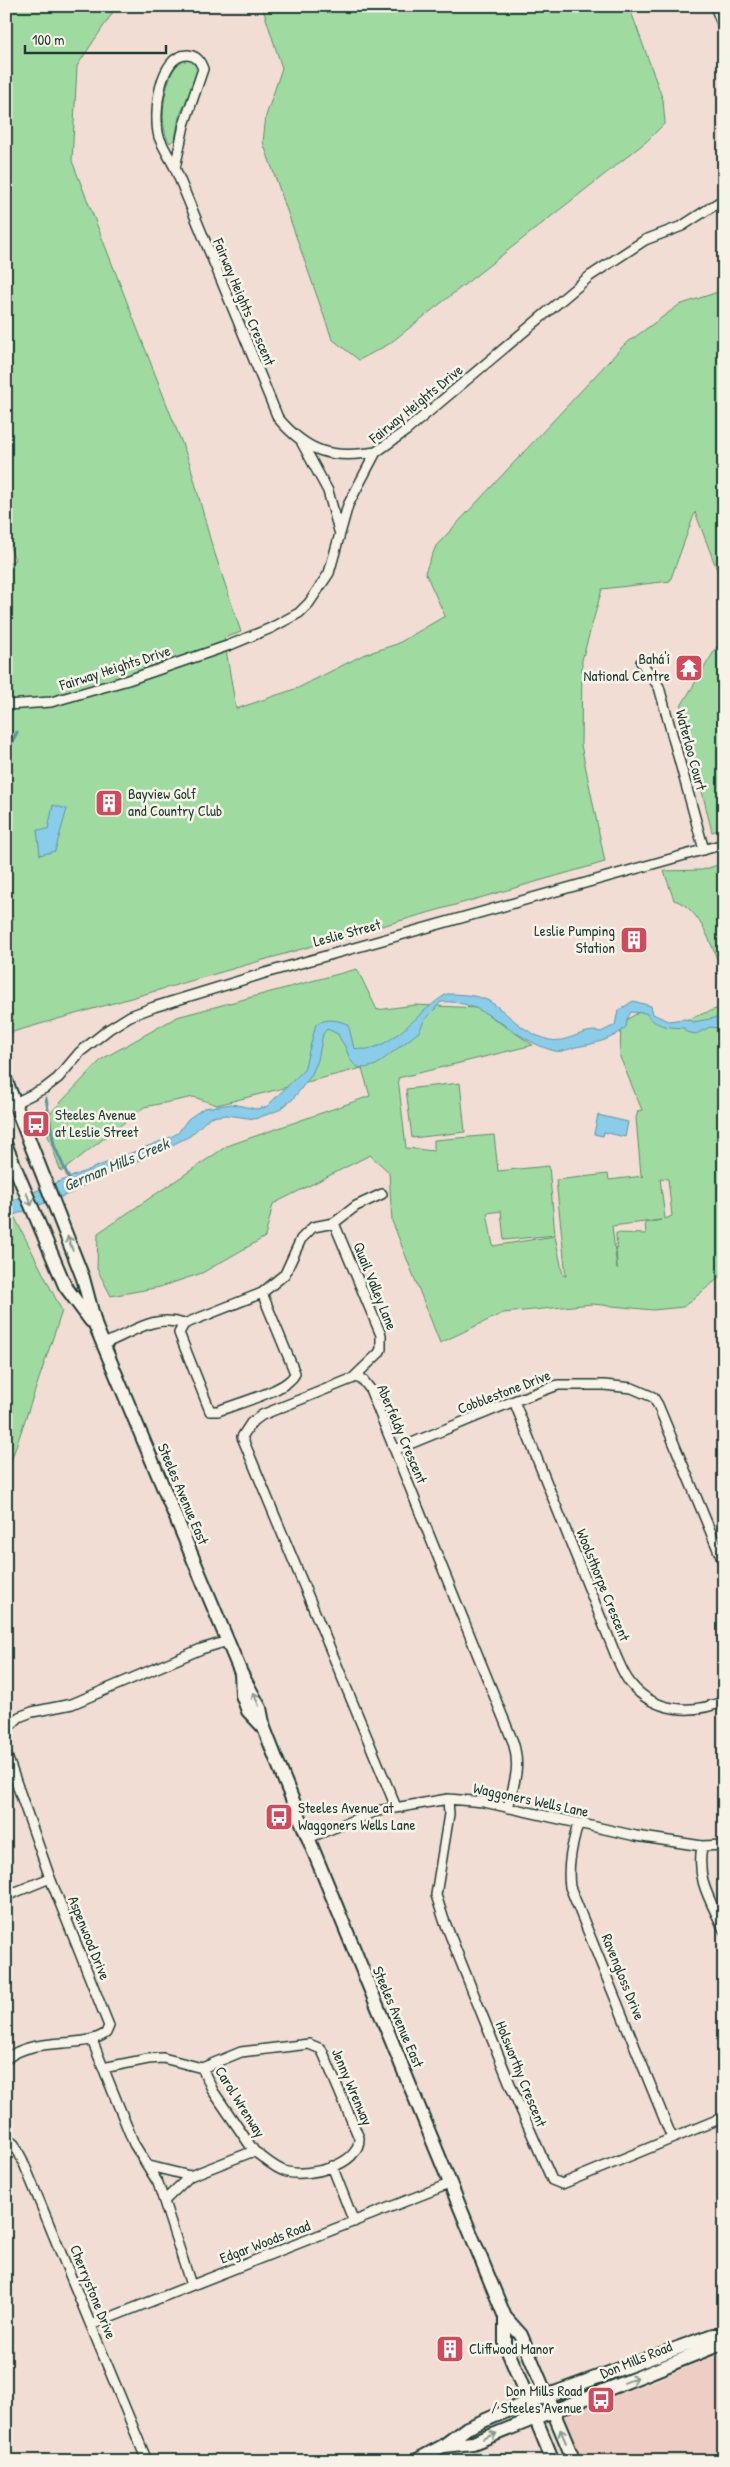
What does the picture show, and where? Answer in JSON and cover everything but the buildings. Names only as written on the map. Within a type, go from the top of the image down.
[{"type":"main road","name":"Steeles Avenue East","points":[[6,1081],[10,1105],[58,1208],[83,1278],[102,1344],[241,1674],[242,1695],[248,1711],[264,1728],[505,2317],[521,2335],[574,2461]]},
{"type":"main road","name":"Steeles Avenue East","points":[[6,1146],[65,1286],[96,1327]]},
{"type":"main road","name":"Steeles Avenue East","points":[[505,2317],[505,2344],[553,2461]]},
{"type":"main road","name":"Don Mills Road","points":[[415,2461],[443,2446],[467,2428],[529,2402],[713,2335],[723,2335]]},
{"type":"main road","name":"Don Mills Road","points":[[443,2446],[473,2443],[716,2346],[723,2335]]},
{"type":"street","points":[[715,6],[724,29]]},
{"type":"street","name":"Fairway Heights Crescent","points":[[175,168],[184,125],[203,69],[200,61],[194,55],[181,55],[170,63],[159,90],[159,136],[175,168],[278,418],[300,439],[320,452],[333,455],[376,452]]},
{"type":"street","name":"Fairway Heights Drive","points":[[6,705],[32,705],[75,697],[230,645],[299,613],[320,588],[329,573],[348,505],[376,452],[407,430],[590,276],[645,240],[682,226],[724,199]]},
{"type":"street","name":"Fairway Heights Crescent","points":[[300,439],[328,491],[340,534]]},
{"type":"street","name":"Waterloo Court","points":[[641,662],[659,687],[704,850]]},
{"type":"street","name":"Leslie Street","points":[[10,1105],[45,1088],[58,1078],[92,1041],[130,1016],[179,998],[724,844]]},
{"type":"street","points":[[262,1293],[295,1373],[294,1377],[286,1385],[269,1392],[218,1411],[210,1411],[182,1345],[179,1333],[184,1324],[262,1293],[285,1274],[302,1239],[313,1227],[334,1223],[356,1206],[382,1194]]},
{"type":"street","name":"Quail Valley Lane","points":[[334,1223],[382,1334],[381,1349],[352,1379]]},
{"type":"street","points":[[102,1344],[121,1338],[135,1329],[158,1320],[174,1320],[184,1324]]},
{"type":"street","name":"Aberfeldy Crescent","points":[[352,1379],[356,1377],[363,1380],[370,1389],[518,1757],[508,1808]]},
{"type":"street","points":[[352,1379],[262,1415],[248,1426],[242,1437],[396,1806]]},
{"type":"street","name":"Cobblestone Drive","points":[[395,1450],[558,1385],[604,1385],[632,1388],[654,1397],[724,1564]]},
{"type":"street","name":"Woolsthorpe Crescent","points":[[514,1401],[616,1656],[630,1683],[642,1695],[670,1709],[702,1708],[724,1701]]},
{"type":"street","points":[[6,1730],[19,1717],[32,1712],[72,1704],[201,1649],[228,1641]]},
{"type":"street","name":"Aspenwood Drive","points":[[6,1753],[50,1878],[108,2021],[109,2029],[106,2033],[92,2040]]},
{"type":"street","name":"Waggoners Wells Lane","points":[[308,1838],[362,1816],[396,1806],[448,1799],[484,1802],[556,1817],[578,1824],[702,1846],[724,1845]]},
{"type":"street","name":"Holsworthy Crescent","points":[[448,1799],[450,1814],[436,1895],[447,1928],[547,2173],[552,2180],[562,2184],[724,2117]]},
{"type":"street","name":"Ravengloss Drive","points":[[578,1824],[570,1854],[568,1873],[570,1887],[672,2138]]},
{"type":"street","points":[[702,1846],[699,1863],[700,1877],[724,1930]]},
{"type":"street","points":[[6,1896],[50,1878]]},
{"type":"street","points":[[6,2058],[12,2054],[41,2045],[92,2040],[134,2144],[149,2166],[164,2201],[168,2220],[191,2285]]},
{"type":"street","name":"Jenny Wrenway","points":[[202,2068],[227,2056],[254,2050],[309,2044],[321,2049],[359,2138],[357,2152],[332,2166],[308,2173],[286,2172],[254,2151]]},
{"type":"street","points":[[103,2068],[148,2059],[164,2058],[202,2068]]},
{"type":"street","name":"Carol Wrenway","points":[[202,2068],[213,2091],[254,2151]]},
{"type":"street","name":"Cherrystone Drive","points":[[6,2138],[14,2144],[22,2159],[147,2461]]},
{"type":"street","points":[[164,2201],[190,2176],[254,2151]]},
{"type":"street","points":[[149,2166],[190,2176]]},
{"type":"street","points":[[332,2166],[354,2222]]},
{"type":"street","name":"Edgar Woods Road","points":[[91,2325],[449,2184]]},
{"type":"shaded area","points":[[724,2335],[724,2461],[574,2461],[553,2411],[643,2386],[717,2355]]},
{"type":"green space","name":"Bayview Golf and Country Club","points":[[6,6],[117,6],[77,66],[72,161],[190,464],[210,539],[241,632],[224,638],[236,709],[298,688],[363,655],[397,644],[445,616],[425,572],[436,546],[624,345],[679,305],[724,290],[724,588],[695,512],[670,581],[602,589],[582,660],[581,745],[605,862],[9,1033],[6,1027],[6,564],[15,560],[6,537]]},
{"type":"green space","points":[[262,6],[629,6],[663,100],[665,123],[647,141],[389,344],[359,360],[332,339],[263,142],[266,116],[282,68]]},
{"type":"green space","points":[[187,59],[195,61],[199,66],[198,75],[179,117],[175,139],[170,143],[164,124],[165,96],[173,71],[179,63]]},
{"type":"green space","points":[[724,635],[724,828],[712,832],[681,706]]},
{"type":"green space","points":[[724,863],[724,979],[700,922],[684,905],[674,900],[664,871],[702,870]]},
{"type":"green space","points":[[357,969],[377,1010],[415,1005],[478,1008],[533,1045],[398,1078],[406,1148],[434,1151],[434,1140],[494,1135],[498,1171],[549,1166],[555,1235],[504,1240],[501,1211],[487,1213],[493,1246],[555,1236],[563,1275],[566,1276],[556,1180],[608,1174],[609,1180],[643,1176],[641,1175],[636,1118],[638,1111],[642,1110],[620,1057],[621,1023],[643,1010],[669,1026],[724,1006],[724,1266],[719,1278],[683,1307],[653,1310],[592,1304],[503,1313],[440,1343],[392,1221],[389,1172],[370,1155],[273,1204],[265,1237],[202,1273],[160,1287],[111,1296],[97,1269],[98,1233],[227,1146],[370,1096],[362,1068],[217,1105],[194,1097],[144,1107],[61,1172],[43,1121],[102,1059],[177,1017]],"holes":[[[660,1178],[668,1179],[672,1216],[665,1219]],[[661,1220],[645,1223],[646,1234],[616,1233],[617,1269],[612,1226]]]},
{"type":"green space","points":[[460,1083],[465,1132],[412,1138],[406,1089]]},
{"type":"green space","points":[[6,1200],[62,1311],[6,1476]]},
{"type":"water","points":[[53,805],[67,809],[55,851],[40,855],[37,830],[48,829]]},
{"type":"water","name":"German Mills Creek","points":[[447,994],[468,995],[485,999],[529,1032],[553,1041],[567,1039],[587,1032],[601,1032],[615,1025],[618,1011],[633,1001],[651,1006],[653,1014],[668,1021],[685,1019],[694,1022],[724,1016],[724,1025],[719,1028],[710,1027],[696,1034],[686,1032],[684,1028],[667,1027],[658,1024],[646,1013],[631,1012],[627,1019],[626,1027],[611,1037],[564,1051],[555,1051],[526,1039],[485,1013],[457,1003],[441,1002],[424,1021],[419,1032],[376,1065],[364,1068],[353,1063],[338,1034],[327,1029],[323,1034],[318,1060],[311,1076],[292,1100],[279,1110],[255,1119],[227,1115],[210,1117],[190,1136],[158,1152],[92,1181],[71,1193],[6,1218],[6,1203],[171,1137],[178,1133],[188,1119],[204,1108],[232,1104],[256,1109],[266,1107],[304,1070],[316,1024],[332,1020],[348,1024],[354,1048],[366,1049],[379,1046],[391,1039]]},
{"type":"water","points":[[598,1115],[628,1122],[625,1137],[604,1132],[603,1136],[594,1134]]},
{"type":"waterway","points":[[6,754],[17,732]]},
{"type":"waterway","points":[[6,1018],[11,1030]]},
{"type":"waterway","points":[[46,1098],[54,1145],[70,1181]]},
{"type":"place","name":"Bahá'í National Centre","points":[[689,668]]},
{"type":"place","name":"Bayview Golf and Country Club","points":[[109,803]]},
{"type":"place","name":"Leslie Pumping Station","points":[[634,940]]},
{"type":"place","name":"Steeles Avenue at Leslie Street","points":[[36,1124]]},
{"type":"place","name":"Steeles Avenue at Waggoners Wells Lane","points":[[279,1817]]},
{"type":"place","name":"Cliffwood Manor","points":[[450,2349]]},
{"type":"place","name":"Don Mills Road / Steeles Avenue","points":[[601,2400]]}]
